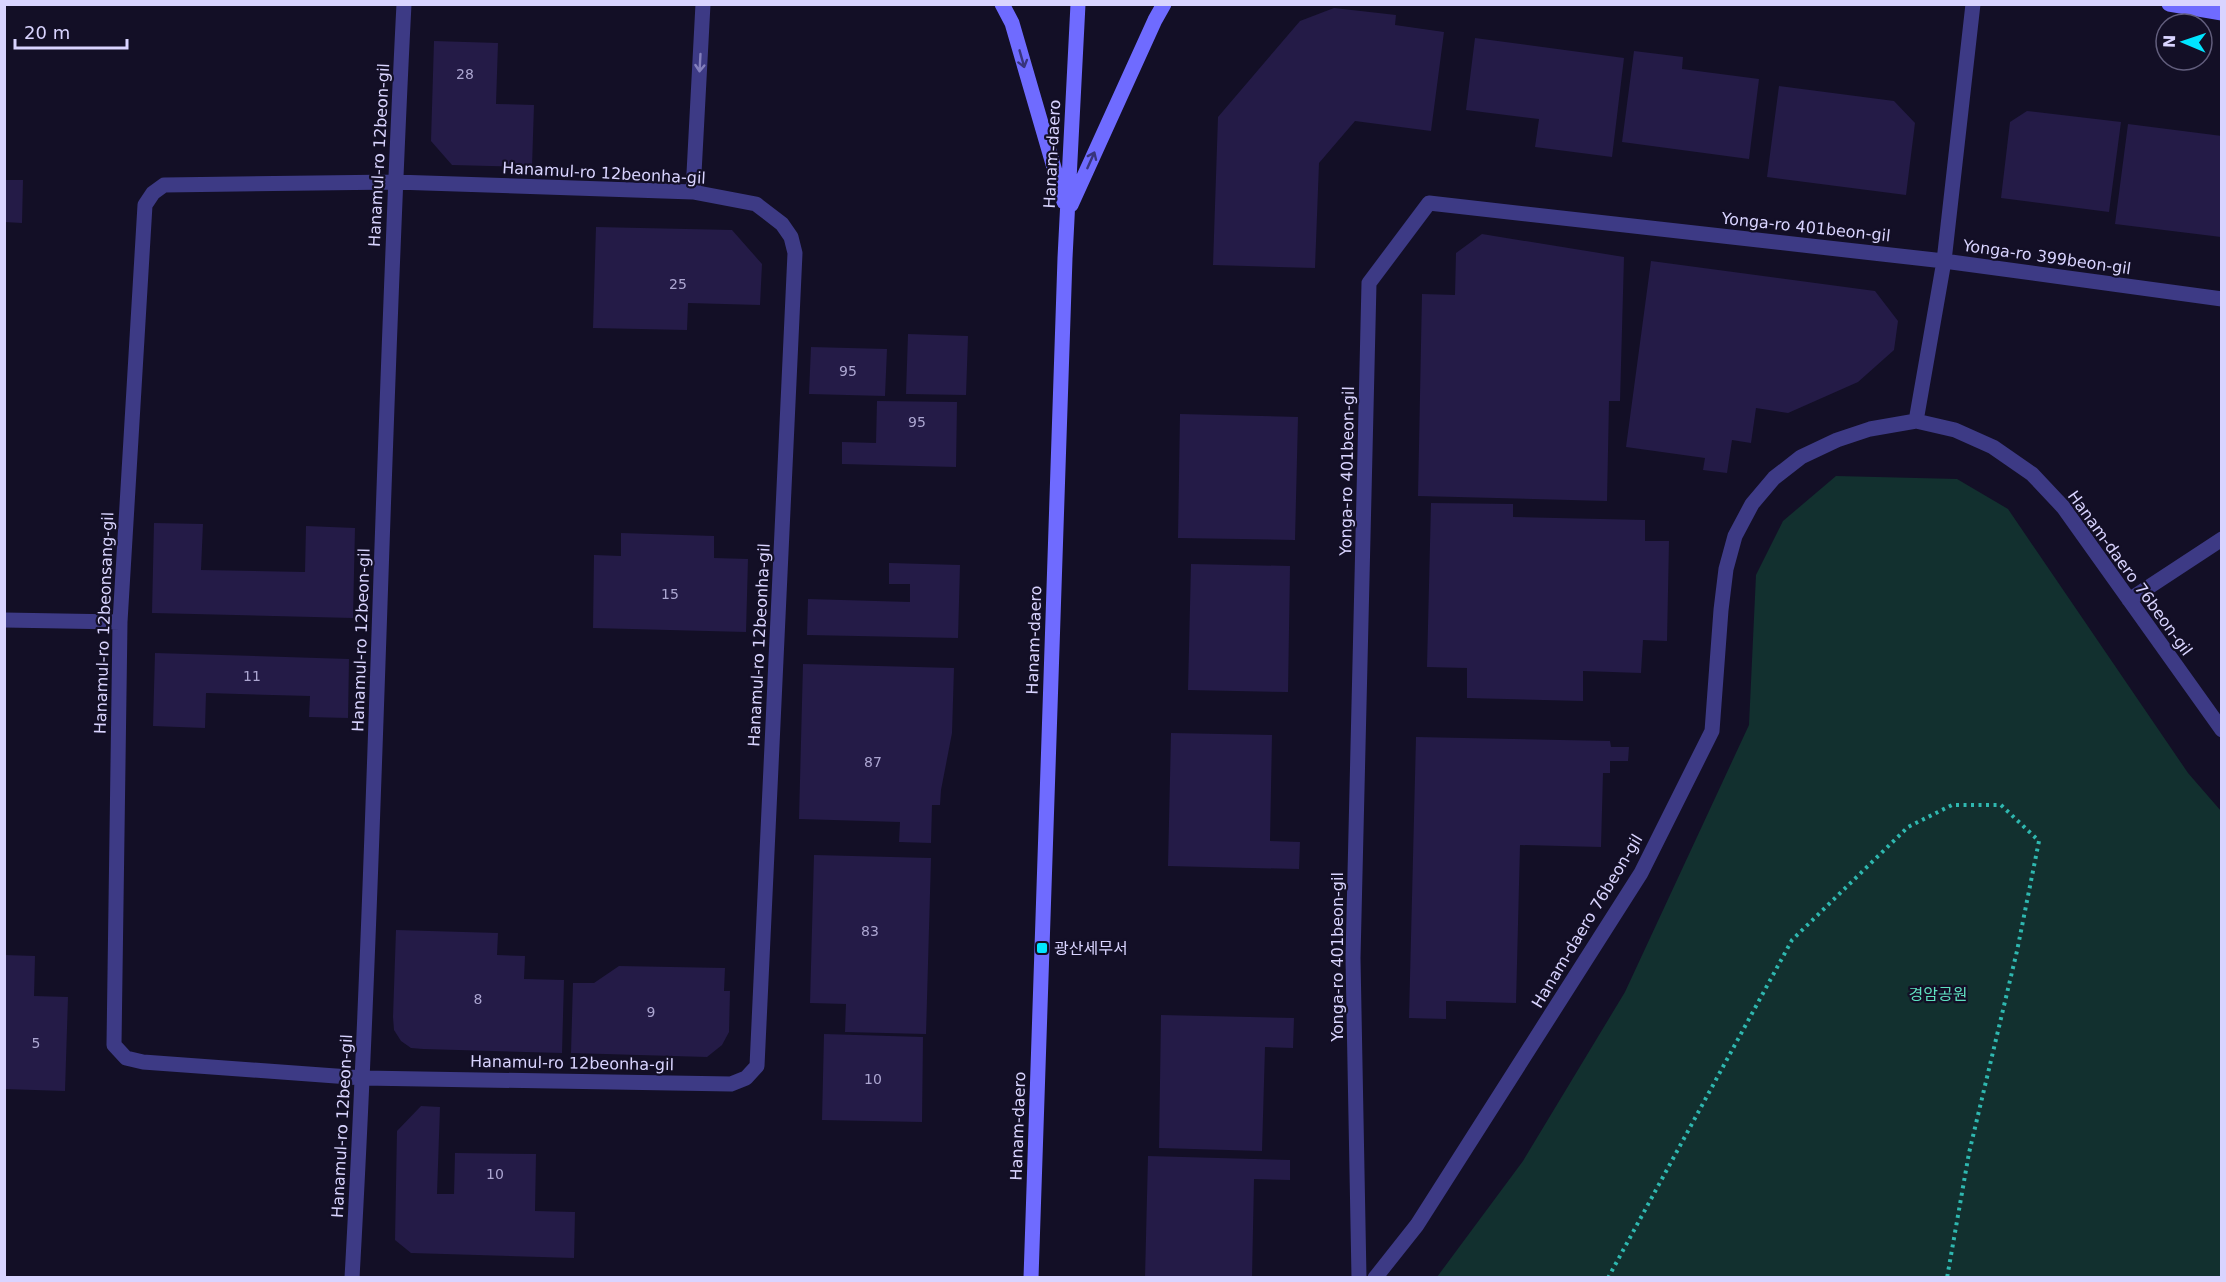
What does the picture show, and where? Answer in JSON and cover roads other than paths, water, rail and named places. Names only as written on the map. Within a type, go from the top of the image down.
[{"type":"main road","points":[[1002,4],[1012,23],[1067,214]]},
{"type":"main road","name":"Hanam-daero","points":[[1031,1278],[1067,214],[1078,4]]},
{"type":"main road","points":[[1067,214],[1164,4]]},
{"type":"main road","points":[[2169,4],[2222,13]]},
{"type":"street","name":"Hanamul-ro 12beon-gil","points":[[352,1278],[363,1078],[394,182],[404,4]]},
{"type":"street","points":[[693,192],[703,4]]},
{"type":"street","name":"Yonga-ro 399beon-gil","points":[[1973,4],[1944,261],[2222,299]]},
{"type":"street","name":"Hanamul-ro 12beonha-gil","points":[[363,1078],[731,1084],[746,1078],[757,1066],[795,253],[791,237],[782,224],[756,204],[693,192],[394,182]]},
{"type":"street","name":"Hanamul-ro 12beonsang-gil","points":[[363,1078],[143,1062],[126,1058],[114,1045],[120,622],[145,205],[164,185],[394,182]]},
{"type":"street","name":"Yonga-ro 401beon-gil","points":[[1359,1278],[1353,958],[1369,283],[1429,203],[1944,261]]},
{"type":"street","points":[[1916,421],[1944,261]]},
{"type":"street","name":"Hanam-daero 76beon-gil","points":[[1375,1278],[1417,1225],[1641,873],[1712,731],[1721,610],[1726,569],[1735,536],[1752,504],[1774,478],[1801,457],[1837,440],[1870,429],[1916,421],[1955,430],[1993,447],[2032,474],[2063,507],[2222,730]]},
{"type":"street","points":[[2129,600],[2222,540]]},
{"type":"street","points":[[4,620],[120,622]]},
{"type":"place","name":"광산세무서","points":[[1042,948]]},
{"type":"park label","name":"경암공원","points":[[1938,994]]}]
